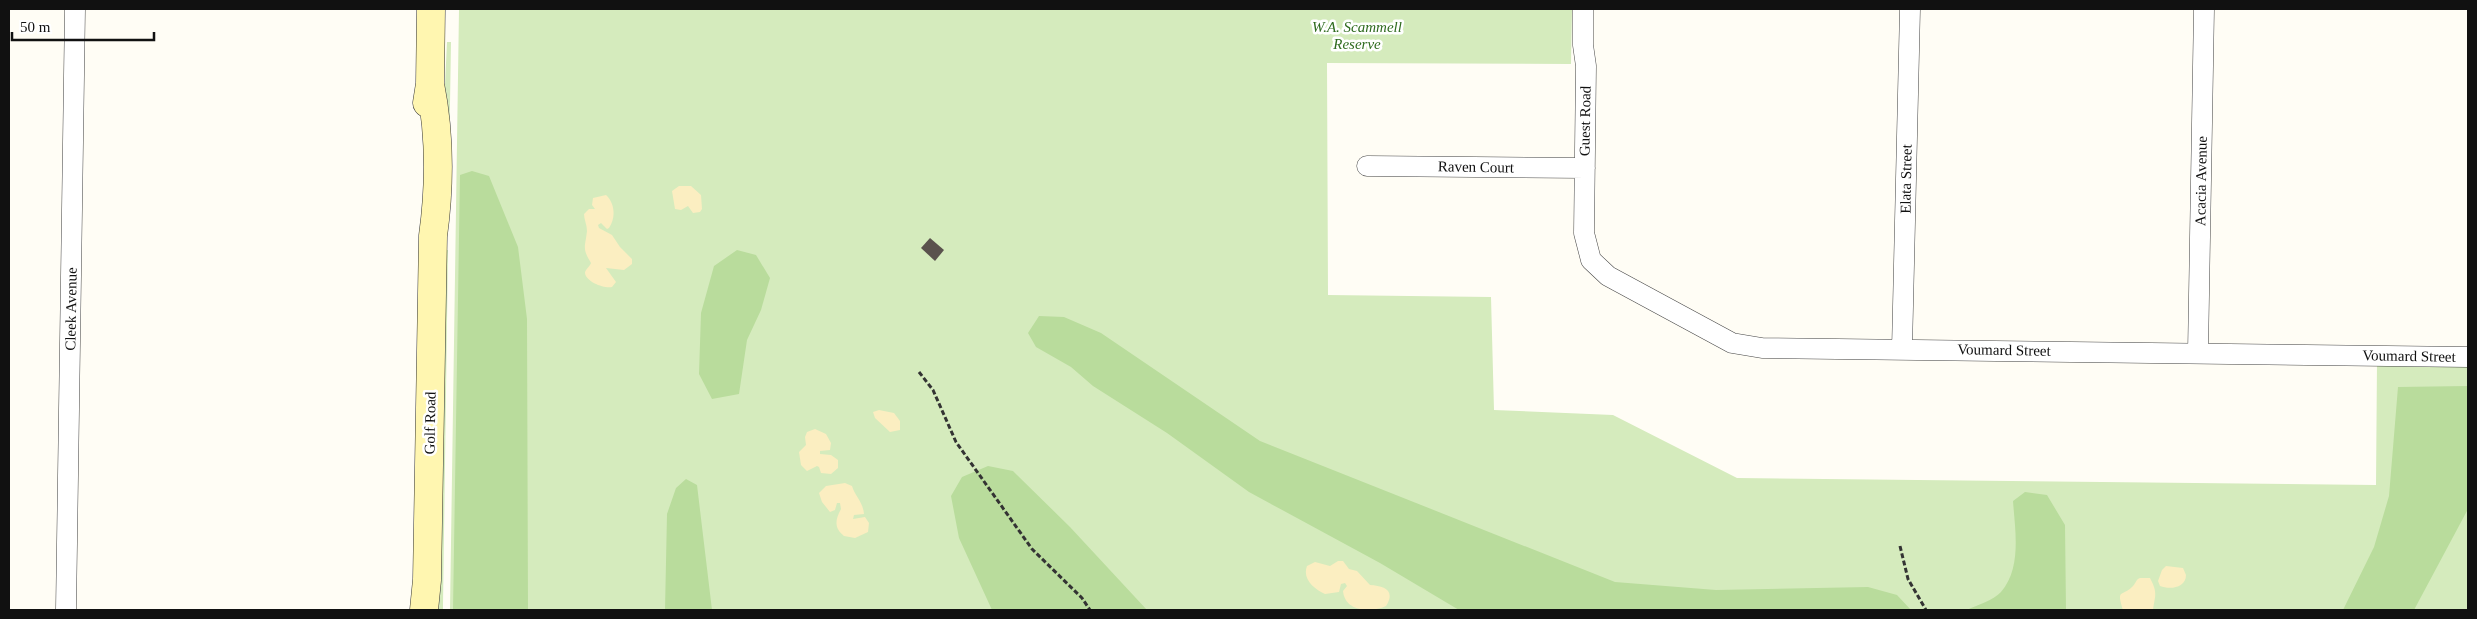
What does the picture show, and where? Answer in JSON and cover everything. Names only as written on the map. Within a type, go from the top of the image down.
[{"type":"street","name":"Cleek Avenue","points":[[66,610],[75,9]]},
{"type":"street","name":"Golf Road","points":[[424,610],[427,580],[432,236],[424,182],[426,112],[430,84],[431,9]]},
{"type":"street","name":"Guest Road","points":[[1583,9],[1583,45],[1586,66],[1584,233]]},
{"type":"street","name":"Elata Street","points":[[1902,349],[1910,9]]},
{"type":"street","name":"Acacia Avenue","points":[[2198,352],[2204,9]]},
{"type":"street","name":"Raven Court","points":[[1367,166],[1585,168]]},
{"type":"street","name":"Voumard Street","points":[[1584,233],[1591,260],[1608,276],[1732,343],[1762,348],[2198,352],[2468,357]]},
{"type":"path","points":[[919,372],[933,390],[956,442],[1032,549],[1082,598],[1090,610]]},
{"type":"path","points":[[1900,546],[1908,579],[1926,610]]},
{"type":"green space","name":"W.A. Scammell Reserve","points":[[459,9],[1572,9],[1571,64],[1327,63],[1328,295],[1491,297],[1494,410],[1613,415],[1737,478],[2376,485],[2377,362],[2468,364],[2468,610],[450,610]]},
{"type":"green space","points":[[447,42],[451,42],[448,227],[441,87],[445,84]]},
{"type":"green space","points":[[472,171],[489,176],[518,247],[527,319],[528,610],[453,610],[460,175]]},
{"type":"green space","points":[[444,250],[448,250],[443,610],[435,610]]},
{"type":"green space","points":[[737,250],[756,255],[770,278],[761,310],[747,340],[739,394],[712,399],[699,374],[701,313],[714,266]]},
{"type":"green space","points":[[1039,316],[1064,317],[1101,333],[1260,441],[1615,582],[1716,590],[1868,587],[1897,595],[1911,610],[1459,610],[1380,563],[1249,492],[1167,433],[1093,386],[1071,367],[1036,347],[1028,333]]},
{"type":"green space","points":[[2468,386],[2468,509],[2414,610],[2343,610],[2374,547],[2389,496],[2398,387]]},
{"type":"green space","points":[[988,466],[1013,471],[1070,527],[1147,610],[992,610],[959,538],[951,496],[962,477]]},
{"type":"green space","points":[[686,479],[697,485],[712,610],[665,610],[667,514],[676,488]]},
{"type":"green space","points":[[2025,492],[2047,495],[2065,525],[2066,610],[1967,610],[1994,597],[2001,592],[2008,582],[2015,560],[2016,548],[2013,501]]},
{"type":"sand","points":[[679,186],[691,186],[701,195],[702,209],[700,212],[693,213],[688,206],[681,210],[675,209],[672,191]]},
{"type":"sand","points":[[606,195],[613,206],[613,220],[609,228],[607,229],[601,223],[598,225],[599,228],[612,235],[620,247],[632,259],[632,264],[624,270],[606,268],[616,282],[612,287],[601,286],[592,282],[585,273],[591,263],[585,251],[587,231],[584,214],[589,209],[595,209],[592,205],[593,198]]},
{"type":"sand","points":[[879,410],[894,413],[900,421],[900,430],[890,432],[875,418],[873,412]]},
{"type":"sand","points":[[815,429],[826,434],[831,443],[830,450],[820,451],[820,454],[831,455],[838,460],[838,468],[831,474],[821,473],[817,466],[807,471],[801,465],[799,452],[806,445],[805,437],[807,432]]},
{"type":"sand","points":[[845,483],[852,486],[861,503],[864,514],[854,515],[853,519],[865,517],[869,523],[868,532],[855,538],[844,536],[838,530],[836,524],[841,509],[840,503],[837,503],[835,510],[830,512],[822,502],[819,493],[826,486]]},
{"type":"sand","points":[[1338,561],[1343,561],[1349,569],[1357,571],[1370,585],[1380,586],[1387,590],[1390,596],[1386,606],[1373,610],[1360,609],[1348,603],[1345,598],[1343,591],[1347,586],[1345,583],[1341,584],[1339,592],[1325,594],[1310,583],[1306,575],[1307,566],[1315,562],[1330,566]]},
{"type":"sand","points":[[2166,566],[2183,568],[2186,575],[2183,583],[2173,588],[2160,586],[2158,581],[2162,570]]},
{"type":"sand","points":[[2140,578],[2150,578],[2153,583],[2155,594],[2153,610],[2123,610],[2120,599],[2121,594],[2132,587]]},
{"type":"building","points":[[930,238],[944,250],[935,261],[921,248]]}]
